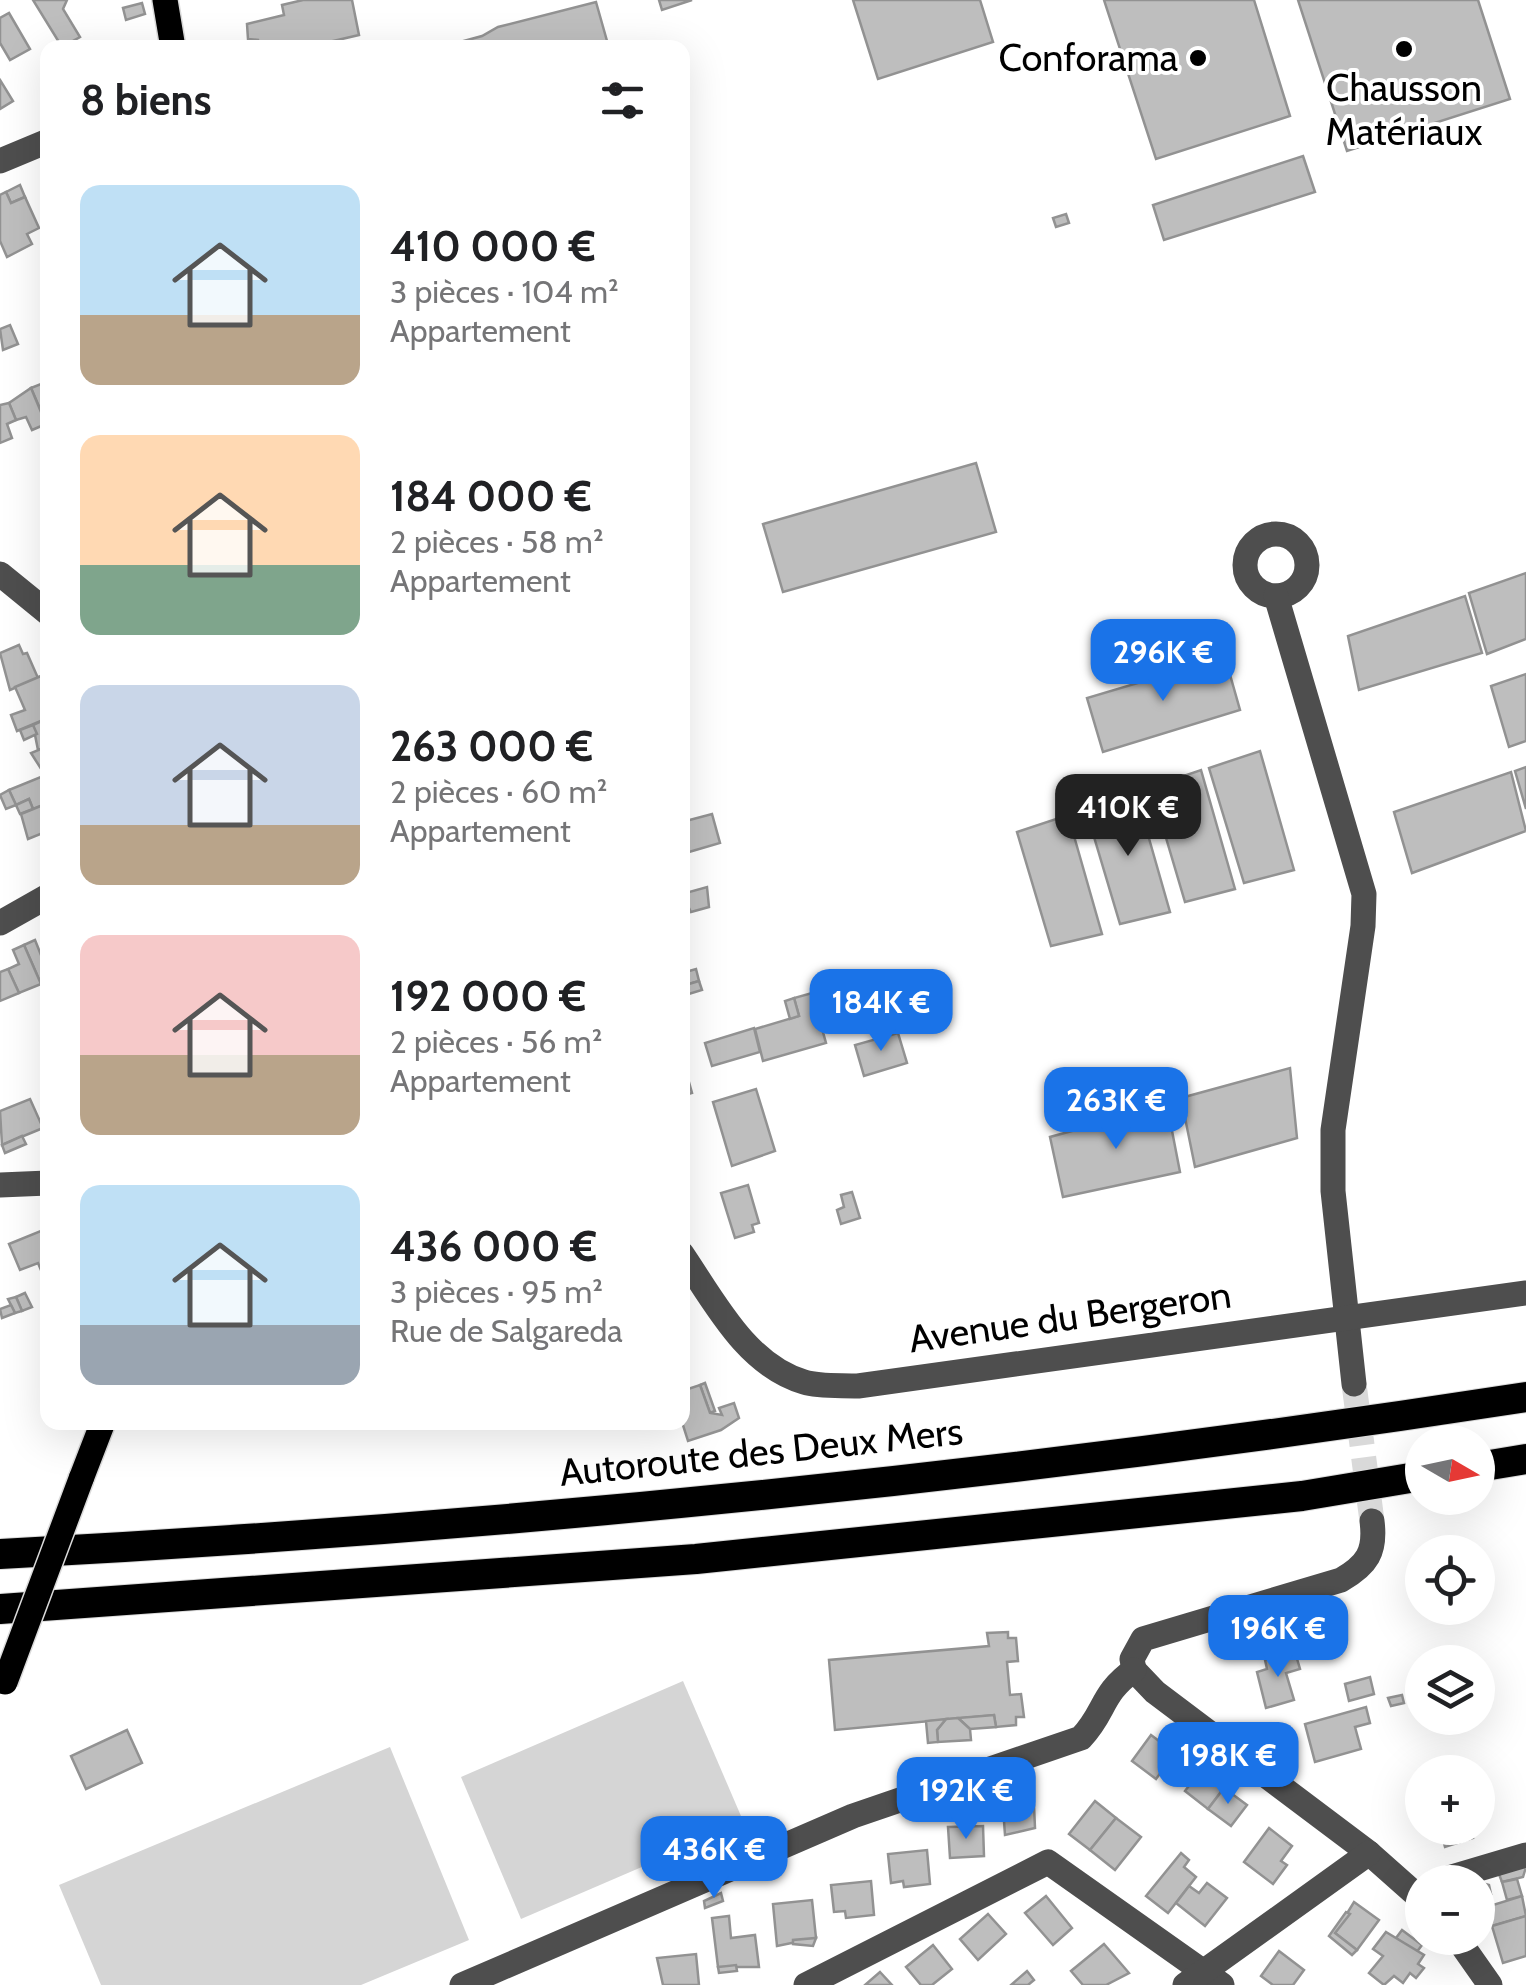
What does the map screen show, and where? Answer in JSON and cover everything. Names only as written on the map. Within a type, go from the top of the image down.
[{"type":"highway","name":"Autoroute des Deux Mers","points":[[0,1554],[692,1504],[1293,1433],[1526,1397]]},
{"type":"highway","points":[[1495,1464],[1526,1459]]},
{"type":"highway","points":[[0,1608],[696,1559],[1282,1498],[1405,1479]]},
{"type":"main road","points":[[165,0],[171,40]]},
{"type":"main road","points":[[2,1688],[100,1430]]},
{"type":"street","points":[[0,161],[40,144]]},
{"type":"street","points":[[0,574],[40,606]]},
{"type":"street","points":[[1276,596],[1364,894],[1363,926],[1332,1130],[1344,1316],[1354,1384]]},
{"type":"street","points":[[0,923],[40,900]]},
{"type":"street","points":[[0,1185],[40,1183]]},
{"type":"street","name":"Avenue du Bergeron","points":[[690,1265],[751,1350],[782,1374],[808,1384],[858,1386],[1344,1316],[1526,1294]]},
{"type":"street","points":[[1372,1522],[1372,1554],[1359,1570],[1341,1580],[1143,1638],[1132,1659],[1134,1670],[1154,1692],[1405,1878]]},
{"type":"street","points":[[462,1985],[853,1816],[1082,1738],[1108,1688],[1134,1670]]},
{"type":"street","points":[[806,1985],[1048,1862],[1205,1980],[1368,1854]]},
{"type":"street","points":[[1495,1866],[1526,1855]]},
{"type":"street","points":[[1468,1955],[1490,1985]]},
{"type":"shaded area","points":[[683,1681],[744,1823],[521,1919],[461,1777]]},
{"type":"shaded area","points":[[390,1747],[469,1940],[361,1985],[101,1985],[59,1885]]},
{"type":"building","points":[[33,0],[67,0],[63,9],[80,37],[58,40]]},
{"type":"building","points":[[303,0],[352,0],[359,35],[338,40],[248,39],[247,24],[284,15],[282,5]]},
{"type":"building","points":[[659,0],[692,0],[662,10]]},
{"type":"building","points":[[853,0],[980,0],[993,42],[878,79]]},
{"type":"building","name":"Conforama","points":[[1104,0],[1254,0],[1290,116],[1156,159]]},
{"type":"building","name":"Chausson Matériaux","points":[[1298,0],[1478,0],[1510,99],[1347,151]]},
{"type":"building","points":[[596,2],[607,40],[467,40],[498,27]]},
{"type":"building","points":[[142,3],[145,14],[126,20],[123,8]]},
{"type":"building","points":[[9,13],[30,49],[10,60],[0,43],[0,18]]},
{"type":"building","points":[[0,80],[13,101],[0,109]]},
{"type":"building","points":[[1303,156],[1315,192],[1164,240],[1153,205]]},
{"type":"building","points":[[20,185],[25,197],[11,203],[6,192]]},
{"type":"building","points":[[6,192],[11,203],[25,197],[39,228],[27,234],[32,244],[7,257],[0,241],[0,195]]},
{"type":"building","points":[[1066,214],[1069,223],[1056,227],[1053,218]]},
{"type":"building","points":[[10,325],[18,344],[3,350],[0,329]]},
{"type":"building","points":[[40,384],[40,409],[31,388]]},
{"type":"building","points":[[31,388],[40,410],[40,427],[32,430],[26,417],[16,420],[9,403]]},
{"type":"building","points":[[9,403],[16,420],[7,424],[12,438],[0,443],[0,405]]},
{"type":"building","points":[[976,463],[996,532],[783,592],[763,524]]},
{"type":"building","points":[[1526,573],[1526,639],[1487,654],[1469,593]]},
{"type":"building","points":[[1465,596],[1482,653],[1359,690],[1348,636]]},
{"type":"building","points":[[19,645],[38,678],[10,690],[0,653]]},
{"type":"building","points":[[1225,657],[1240,710],[1103,752],[1087,698]]},
{"type":"building","points":[[1526,674],[1526,741],[1509,747],[1491,686]]},
{"type":"building","points":[[40,676],[40,721],[17,731],[11,715],[25,710],[15,687]]},
{"type":"building","points":[[40,722],[38,750],[33,725]]},
{"type":"building","points":[[33,725],[37,734],[24,740],[20,730]]},
{"type":"building","points":[[40,749],[40,767],[31,753]]},
{"type":"building","points":[[1260,751],[1294,870],[1244,883],[1209,768]]},
{"type":"building","points":[[1526,767],[1526,809],[1515,771]]},
{"type":"building","points":[[1201,770],[1235,889],[1185,902],[1151,787]]},
{"type":"building","points":[[1511,772],[1526,831],[1412,873],[1394,812]]},
{"type":"building","points":[[40,777],[40,806],[33,809],[29,799],[16,805],[9,790]]},
{"type":"building","points":[[9,790],[16,805],[6,809],[0,795]]},
{"type":"building","points":[[1136,793],[1170,912],[1120,924],[1086,810]]},
{"type":"building","points":[[29,799],[33,809],[20,814],[16,805]]},
{"type":"building","points":[[40,806],[40,834],[28,839],[21,814]]},
{"type":"building","points":[[712,814],[720,843],[690,852],[690,820]]},
{"type":"building","points":[[1068,815],[1102,934],[1051,946],[1017,832]]},
{"type":"building","points":[[707,887],[709,907],[691,912],[690,892]]},
{"type":"building","points":[[35,940],[40,952],[40,982],[24,945]]},
{"type":"building","points":[[24,945],[40,984],[19,993],[8,969],[19,964],[13,950]]},
{"type":"building","points":[[8,969],[19,993],[0,1001],[0,972]]},
{"type":"building","points":[[696,969],[699,981],[690,984],[690,971]]},
{"type":"building","points":[[699,981],[702,990],[690,994],[690,984]]},
{"type":"building","points":[[812,993],[826,1043],[763,1061],[755,1029],[799,1016],[794,998]]},
{"type":"building","points":[[794,998],[799,1016],[790,1019],[785,1001]]},
{"type":"building","points":[[754,1028],[760,1052],[712,1066],[705,1043]]},
{"type":"building","points":[[898,1033],[907,1063],[864,1076],[855,1045]]},
{"type":"building","points":[[1290,1068],[1297,1138],[1195,1167],[1181,1098]]},
{"type":"building","points":[[756,1089],[775,1151],[732,1166],[713,1102]]},
{"type":"building","points":[[30,1099],[40,1129],[2,1145],[0,1111]]},
{"type":"building","points":[[1167,1105],[1180,1172],[1063,1197],[1050,1137]]},
{"type":"building","points":[[22,1136],[26,1144],[5,1153],[2,1145]]},
{"type":"building","points":[[748,1185],[759,1223],[752,1225],[754,1232],[735,1238],[721,1193]]},
{"type":"building","points":[[852,1192],[860,1218],[841,1224],[837,1210],[844,1207],[841,1195]]},
{"type":"building","points":[[40,1231],[40,1268],[38,1263],[20,1270],[9,1244]]},
{"type":"building","points":[[25,1293],[32,1307],[22,1311],[16,1297]]},
{"type":"building","points":[[16,1297],[22,1311],[15,1313],[8,1299]]},
{"type":"building","points":[[11,1305],[15,1313],[2,1318],[0,1309]]},
{"type":"building","points":[[705,1383],[715,1411],[710,1413],[700,1385]]},
{"type":"building","points":[[700,1385],[710,1413],[722,1415],[719,1408],[734,1403],[739,1418],[721,1430],[688,1441],[685,1430],[690,1430],[690,1388]]},
{"type":"building","points":[[1008,1632],[1008,1638],[1016,1638],[1018,1661],[1007,1662],[1010,1695],[1021,1694],[1024,1717],[1016,1717],[1016,1725],[996,1727],[994,1715],[835,1730],[829,1660],[989,1646],[987,1633]]},
{"type":"building","points":[[1295,1652],[1300,1669],[1286,1673],[1294,1700],[1266,1708],[1257,1672],[1267,1669],[1265,1660]]},
{"type":"building","points":[[1370,1677],[1374,1694],[1349,1701],[1345,1684]]},
{"type":"building","points":[[1402,1695],[1404,1703],[1391,1706],[1388,1698]]},
{"type":"building","points":[[1366,1707],[1370,1723],[1355,1727],[1361,1749],[1315,1762],[1305,1724]]},
{"type":"building","points":[[994,1715],[996,1727],[970,1729],[958,1718]]},
{"type":"building","points":[[958,1718],[970,1729],[971,1740],[938,1742],[937,1730],[946,1719]]},
{"type":"building","points":[[946,1719],[937,1730],[938,1742],[928,1743],[926,1721]]},
{"type":"building","points":[[127,1730],[142,1763],[86,1789],[71,1756]]},
{"type":"building","points":[[1151,1735],[1175,1753],[1156,1779],[1132,1761]]},
{"type":"building","points":[[1201,1770],[1224,1788],[1208,1809],[1185,1791]]},
{"type":"building","points":[[990,1786],[992,1809],[981,1809],[979,1787]]},
{"type":"building","points":[[1224,1788],[1247,1805],[1231,1826],[1208,1809]]},
{"type":"building","points":[[1095,1801],[1116,1818],[1090,1850],[1069,1834]]},
{"type":"building","points":[[1034,1805],[1035,1828],[1005,1835],[1003,1807]]},
{"type":"building","points":[[1116,1818],[1141,1837],[1115,1870],[1090,1850]]},
{"type":"building","points":[[983,1826],[984,1856],[950,1858],[948,1827]]},
{"type":"building","points":[[1269,1828],[1292,1846],[1281,1861],[1287,1865],[1273,1884],[1244,1862]]},
{"type":"building","points":[[927,1850],[930,1884],[904,1887],[903,1881],[891,1883],[888,1854]]},
{"type":"building","points":[[1181,1853],[1189,1860],[1184,1867],[1196,1877],[1168,1913],[1146,1896]]},
{"type":"building","points":[[1526,1867],[1523,1877],[1502,1882],[1497,1869]]},
{"type":"building","points":[[1517,1879],[1522,1896],[1507,1900],[1502,1882]]},
{"type":"building","points":[[871,1881],[874,1915],[846,1918],[845,1911],[834,1912],[831,1885]]},
{"type":"building","points":[[1207,1883],[1227,1898],[1205,1926],[1176,1903],[1189,1886],[1199,1893]]},
{"type":"building","points":[[721,1893],[723,1901],[705,1908],[704,1901]]},
{"type":"building","points":[[1046,1896],[1072,1928],[1053,1945],[1025,1913]]},
{"type":"building","points":[[1522,1896],[1526,1916],[1495,1925],[1495,1904]]},
{"type":"building","points":[[812,1900],[816,1938],[777,1946],[773,1904]]},
{"type":"building","points":[[1354,1902],[1379,1920],[1357,1950],[1335,1933]]},
{"type":"building","points":[[1346,1912],[1350,1914],[1335,1933],[1357,1950],[1352,1955],[1329,1936]]},
{"type":"building","points":[[988,1914],[1006,1934],[978,1960],[960,1939]]},
{"type":"building","points":[[729,1916],[731,1938],[755,1935],[759,1967],[718,1967],[712,1918]]},
{"type":"building","points":[[1526,1916],[1526,1956],[1503,1963],[1495,1925]]},
{"type":"building","points":[[1402,1930],[1405,1932],[1405,1945],[1396,1938]]},
{"type":"building","points":[[1386,1932],[1405,1944],[1405,1955],[1424,1955],[1418,1964],[1424,1968],[1416,1978],[1410,1973],[1403,1983],[1394,1976],[1384,1985],[1369,1973],[1383,1956],[1373,1949]]},
{"type":"building","points":[[816,1938],[813,1946],[793,1944],[793,1940]]},
{"type":"building","points":[[1104,1944],[1129,1973],[1106,1985],[1083,1985],[1071,1971]]},
{"type":"building","points":[[933,1945],[952,1969],[932,1985],[921,1985],[906,1967]]},
{"type":"building","points":[[1279,1951],[1304,1970],[1293,1985],[1273,1985],[1261,1976]]},
{"type":"building","points":[[696,1954],[699,1985],[663,1985],[657,1958]]},
{"type":"building","points":[[736,1965],[737,1971],[719,1973],[718,1967]]},
{"type":"building","points":[[1027,1971],[1034,1980],[1028,1985],[1011,1985]]},
{"type":"building","points":[[880,1972],[892,1985],[865,1985]]},
{"type":"tunnel","points":[[1354,1384],[1372,1521]]},
{"type":"place","name":"Chausson Matériaux","points":[[1404,49]]},
{"type":"place","name":"Conforama","points":[[1198,58]]}]
